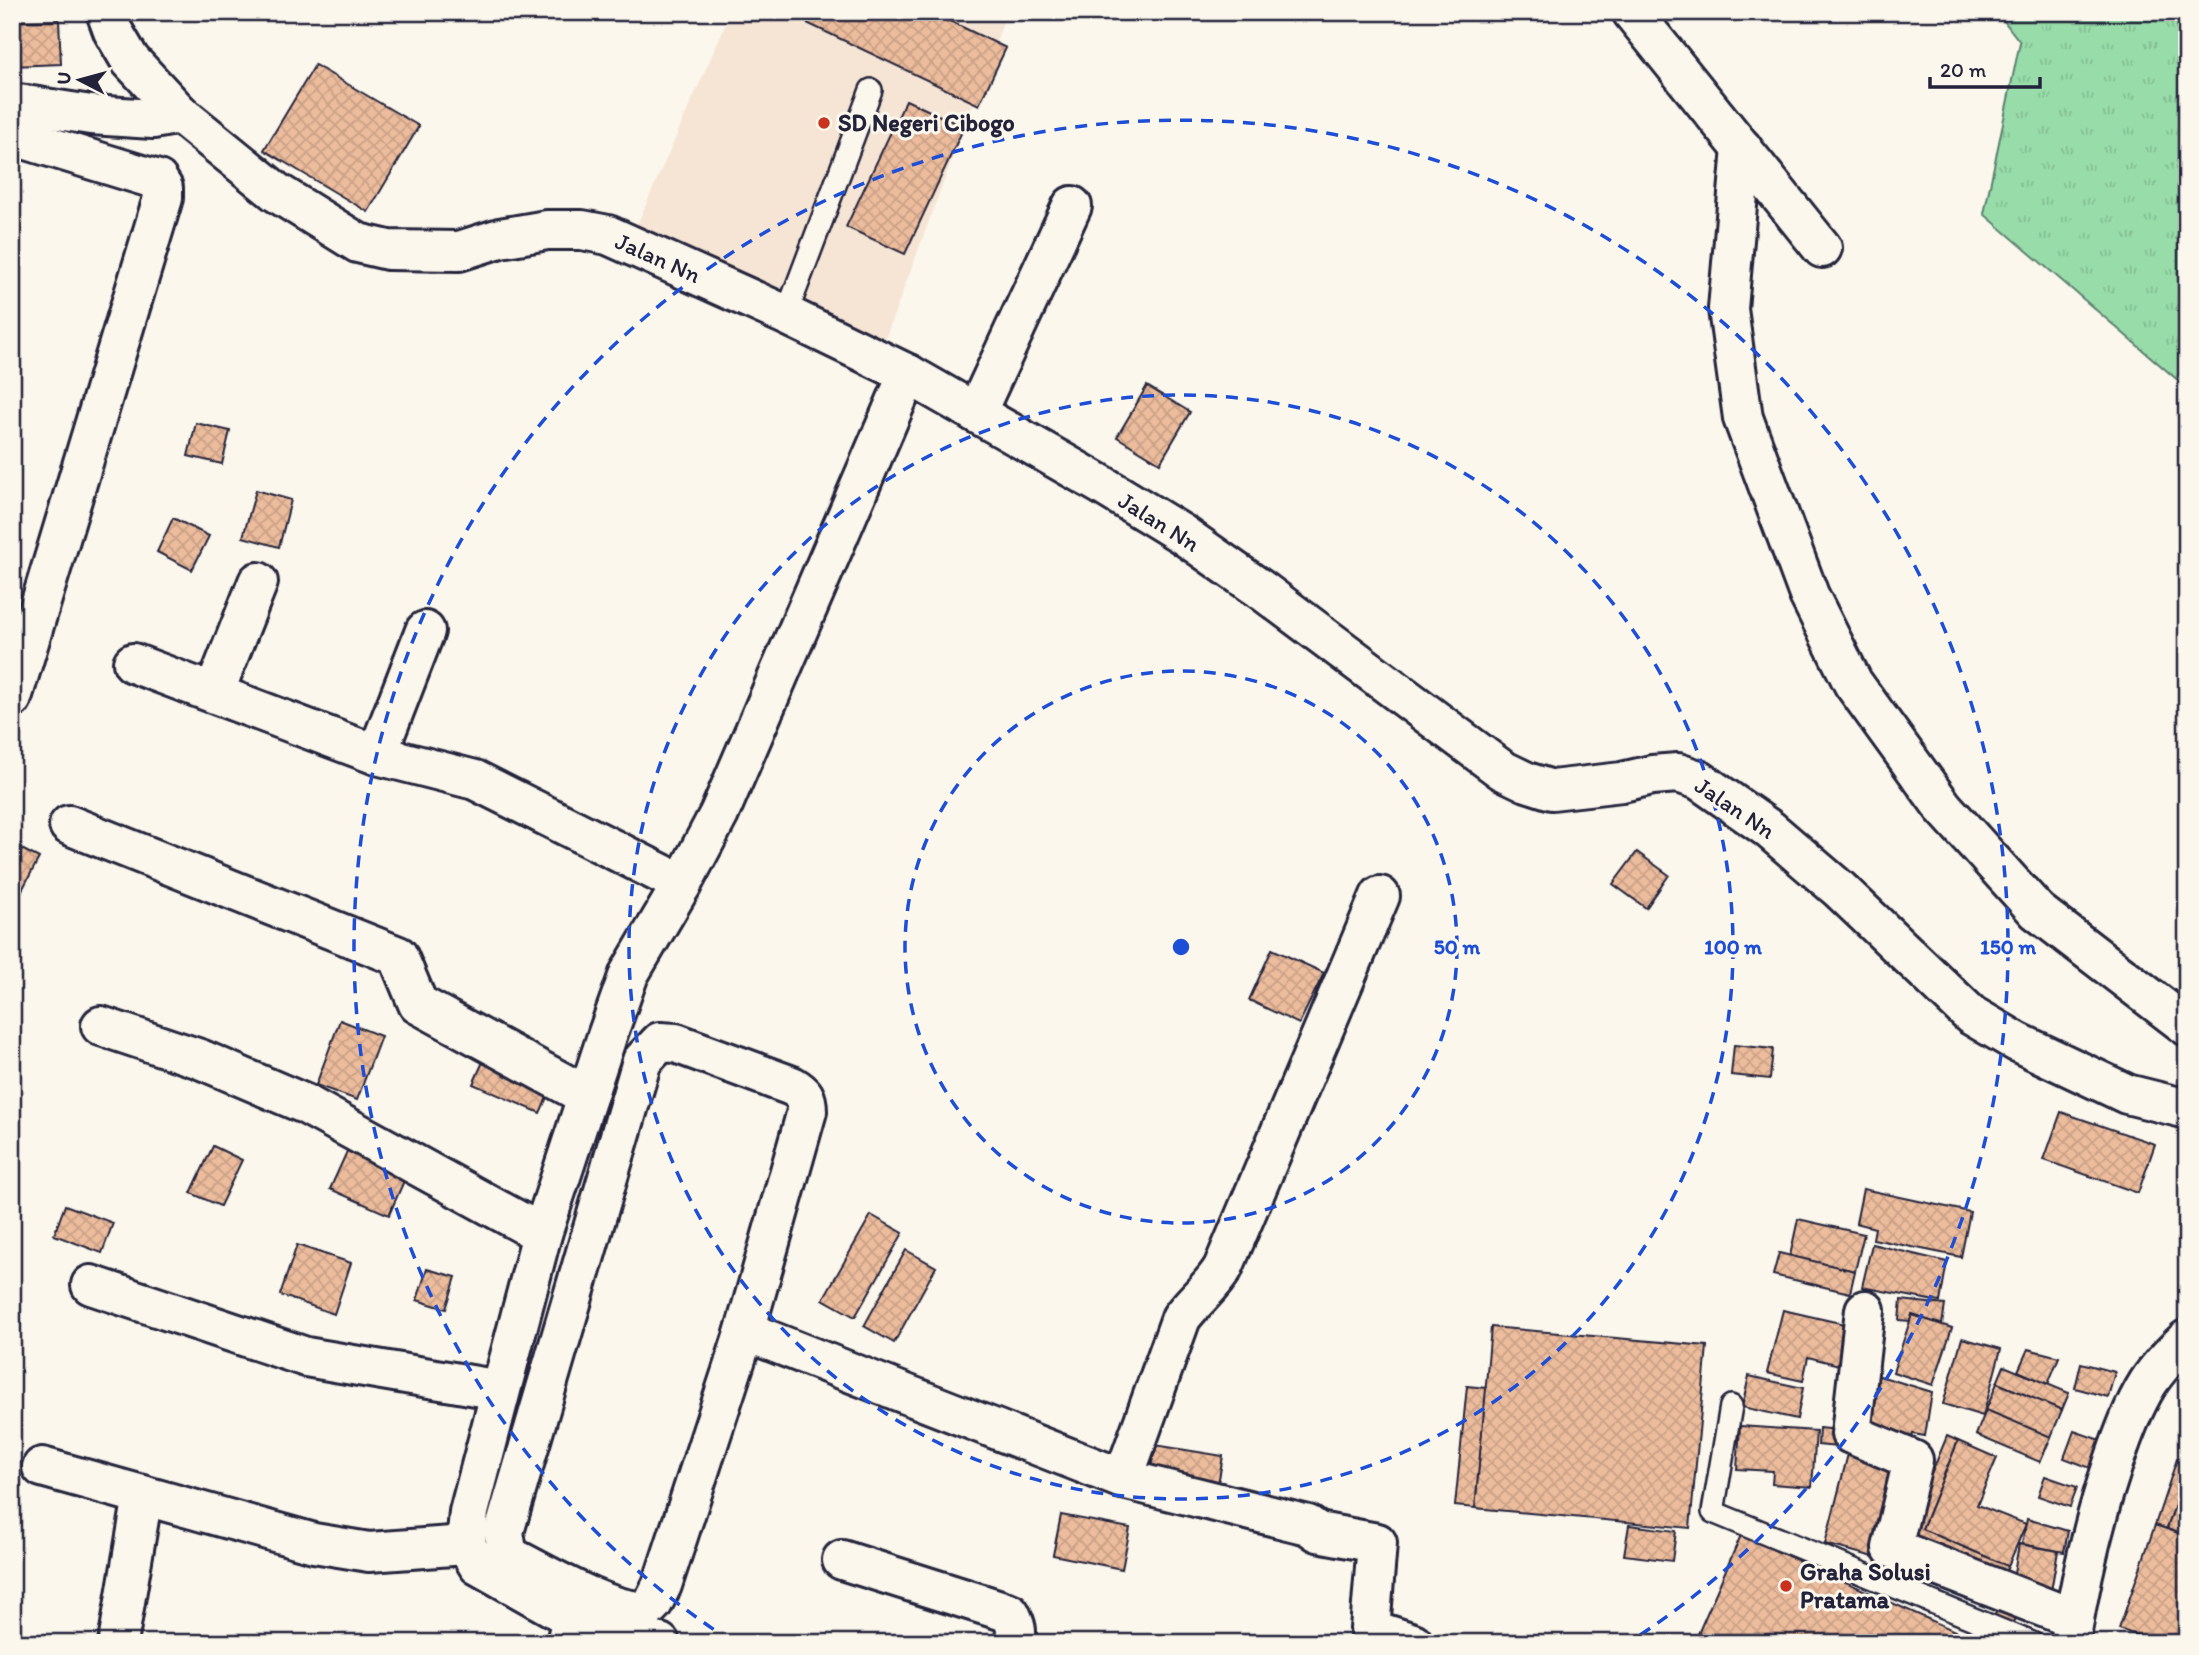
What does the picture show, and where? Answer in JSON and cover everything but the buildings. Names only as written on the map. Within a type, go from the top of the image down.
[{"type":"street","name":"Jalan Nn","points":[[106,12],[130,61],[180,114],[276,192],[358,243],[388,250],[459,251],[500,238],[547,230],[582,230],[608,235],[786,315],[908,374],[1182,534],[1263,591],[1502,770],[1552,790],[1678,773],[1699,780],[1769,829],[1839,889],[1971,1015],[2017,1042],[2127,1094],[2187,1110]]},
{"type":"street","points":[[1632,12],[1822,248]]},
{"type":"street","points":[[12,103],[101,116],[153,119],[180,114]]},
{"type":"street","points":[[12,140],[21,138],[158,180],[163,188],[163,198],[12,698]]},
{"type":"street","points":[[1742,148],[1728,309],[1743,418],[1809,595],[1847,672],[1943,807],[2037,911],[2187,1026]]},
{"type":"street","points":[[976,413],[1073,206]]},
{"type":"street","points":[[660,1643],[573,1618],[478,1565],[466,1545],[468,1512],[542,1234],[629,974],[719,814],[908,374]]},
{"type":"street","points":[[214,693],[258,582]]},
{"type":"street","points":[[377,755],[425,631]]},
{"type":"street","points":[[133,663],[377,755],[475,780],[682,884]]},
{"type":"street","points":[[69,825],[398,956],[418,1004],[587,1096]]},
{"type":"street","points":[[1123,1479],[1181,1318],[1215,1282],[1223,1268],[1380,896]]},
{"type":"street","points":[[101,1026],[200,1059],[305,1104],[542,1234]]},
{"type":"street","points":[[660,1042],[676,1043],[792,1086],[803,1092],[807,1111],[745,1331],[662,1586],[653,1604],[645,1611],[573,1618],[507,1551],[504,1532],[642,1060],[660,1042]]},
{"type":"street","points":[[90,1285],[306,1357],[500,1390]]},
{"type":"street","points":[[1866,1310],[1851,1434],[1913,1460],[1892,1548],[2072,1631],[2094,1525],[2125,1429],[2147,1385],[2164,1361],[2187,1339]]},
{"type":"street","points":[[745,1331],[1123,1479],[1308,1525],[1318,1532],[1377,1543],[1370,1629],[1413,1643]]},
{"type":"street","points":[[42,1467],[276,1533],[341,1548],[369,1552],[466,1545]]},
{"type":"street","points":[[118,1643],[143,1495]]},
{"type":"street","points":[[842,1560],[1010,1613],[1016,1623],[1016,1638],[1013,1643]]},
{"type":"lane","points":[[786,315],[871,90]]},
{"type":"lane","points":[[1731,1406],[1713,1512],[1986,1634],[2032,1643]]},
{"type":"shaded area","name":"SD Negeri Cibogo","points":[[731,12],[1007,12],[885,339],[633,234]]},
{"type":"green space","points":[[1997,12],[2187,12],[2187,388],[1984,214],[2020,42]]},
{"type":"place","name":"SD Negeri Cibogo","points":[[824,123]]},
{"type":"place","name":"Graha Solusi Pratama","points":[[1786,1586]]}]
